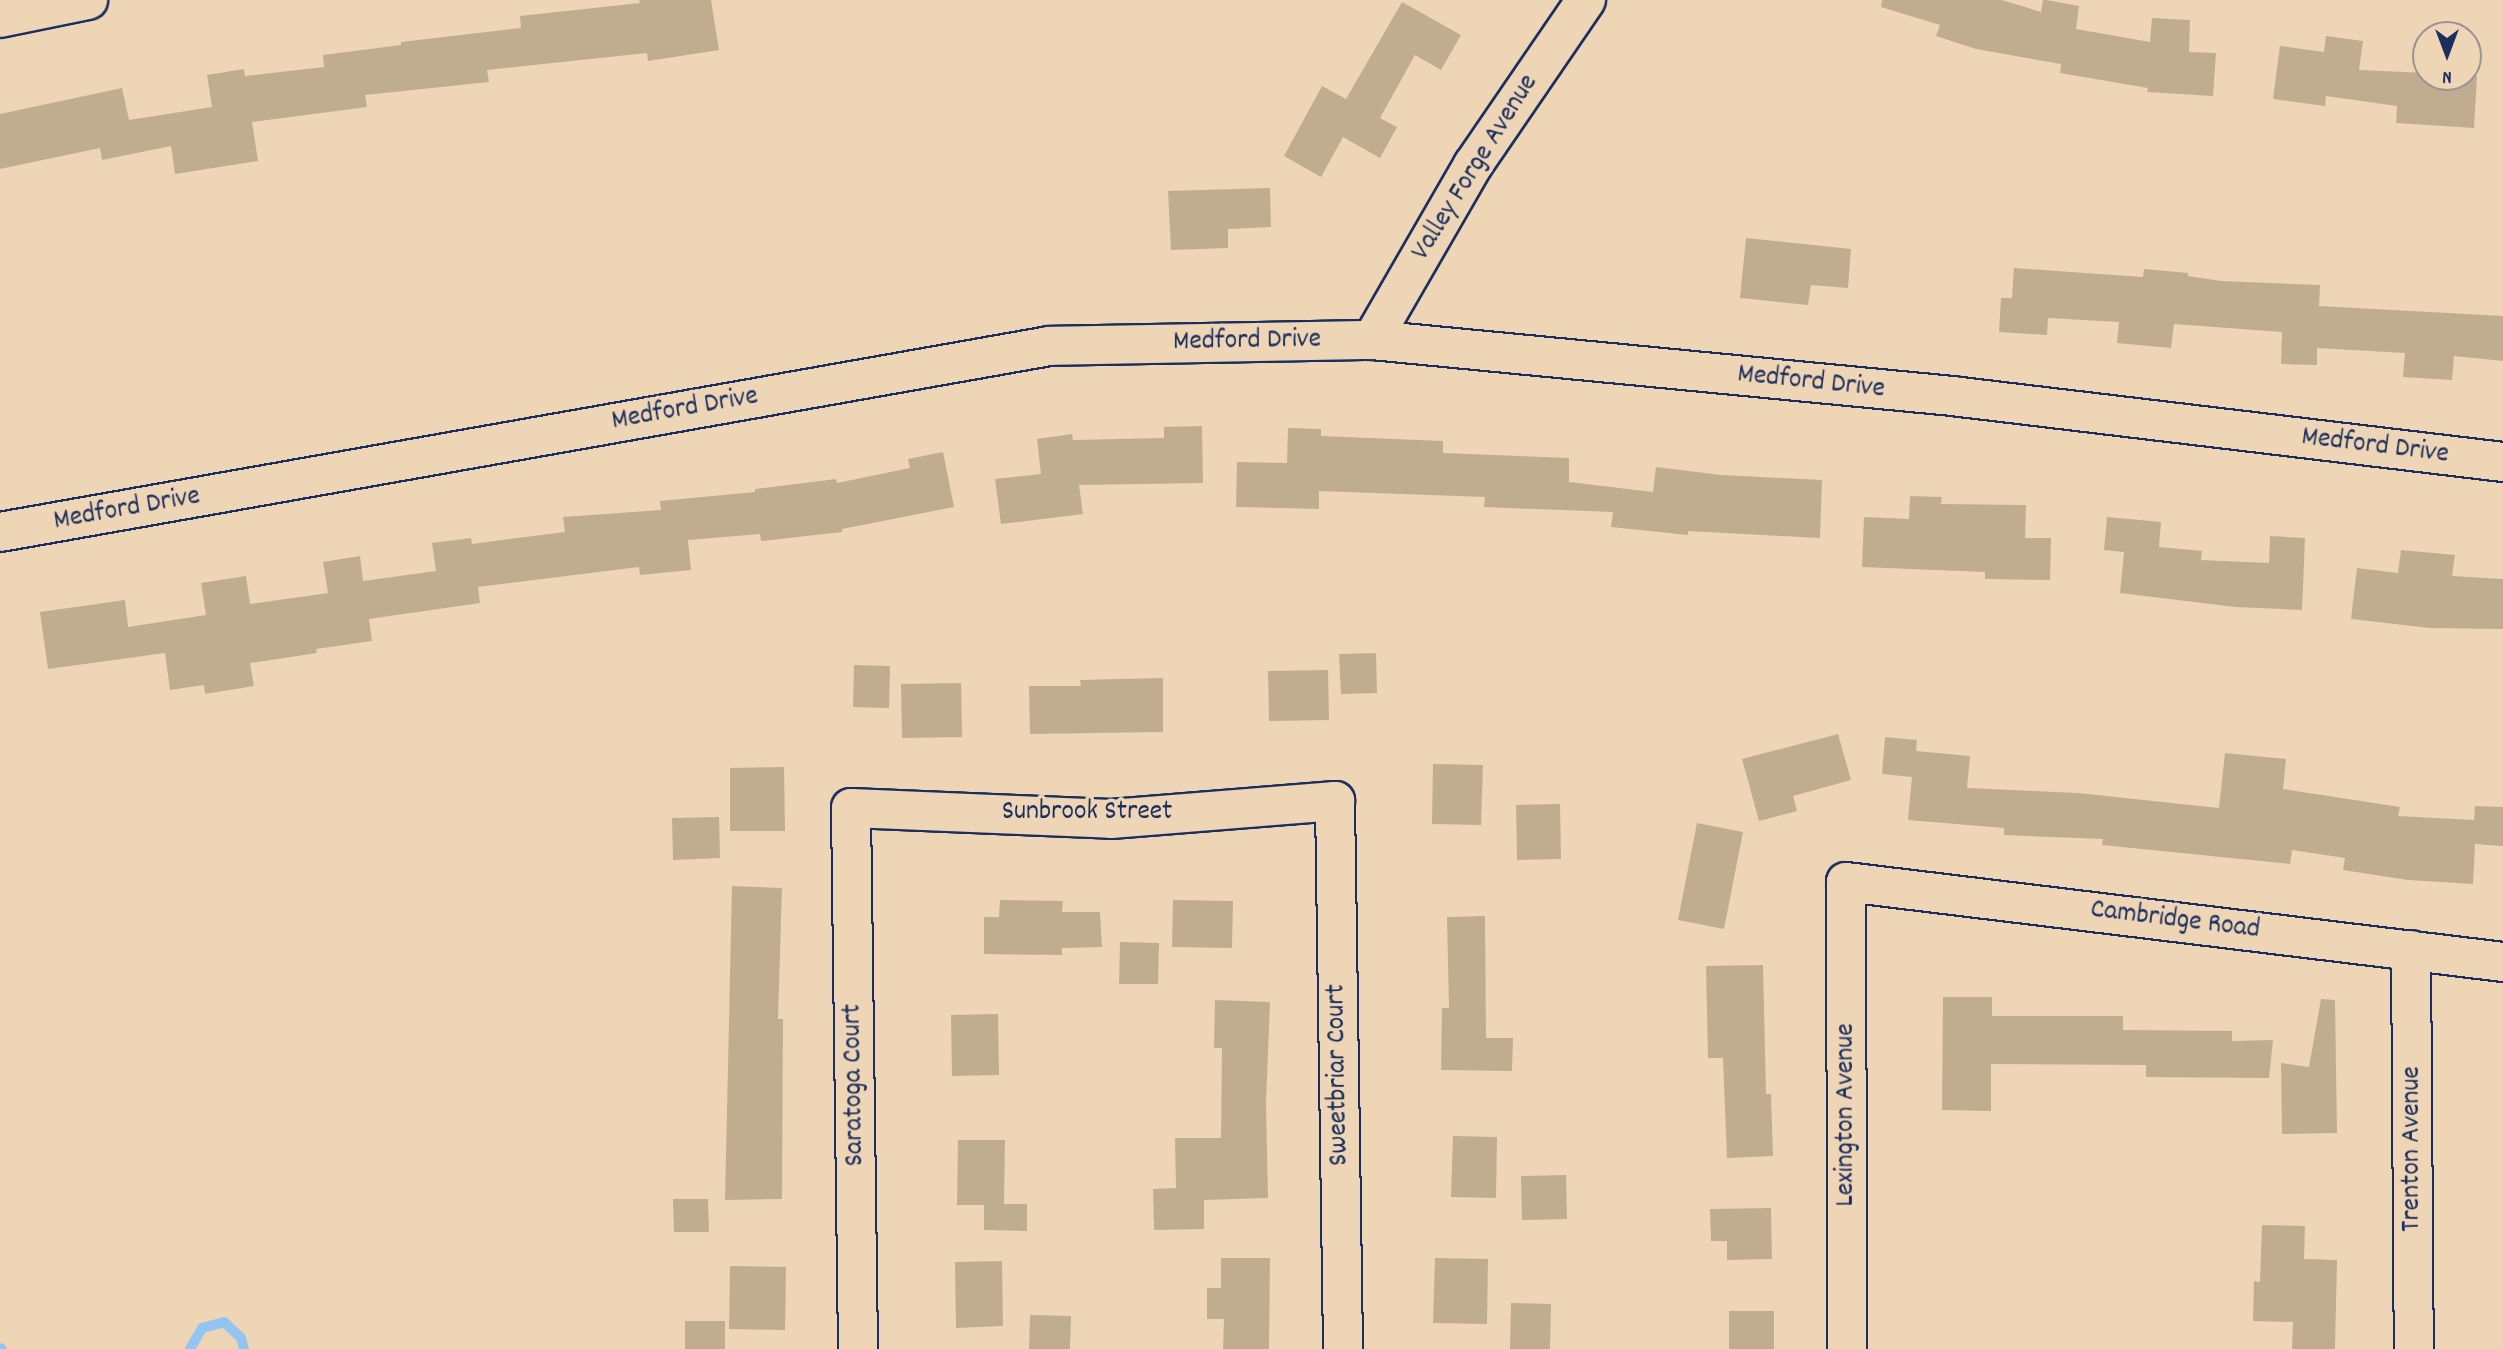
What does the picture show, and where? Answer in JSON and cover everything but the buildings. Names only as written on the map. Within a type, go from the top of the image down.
[{"type":"street","points":[[0,18],[88,0]]},
{"type":"street","name":"Valley Forge Avenue","points":[[1372,340],[1472,165],[1586,0]]},
{"type":"street","name":"Medford Drive","points":[[0,532],[1049,345],[1372,340],[1952,396],[2503,462]]},
{"type":"street","name":"Sunbrook Street","points":[[851,820],[851,808],[1111,819],[1335,801]]},
{"type":"street","name":"Sweetbriar Court","points":[[1335,801],[1343,1349]]},
{"type":"street","name":"Saratoga Court","points":[[851,820],[859,1349]]},
{"type":"street","name":"Cambridge Road","points":[[1846,882],[2503,962]]},
{"type":"street","name":"Lexington Avenue","points":[[1846,882],[1847,1349]]},
{"type":"street","name":"Trenton Avenue","points":[[2411,950],[2414,1349]]},
{"type":"waterway","points":[[190,1349],[202,1328],[224,1322],[241,1338],[244,1349]]}]
